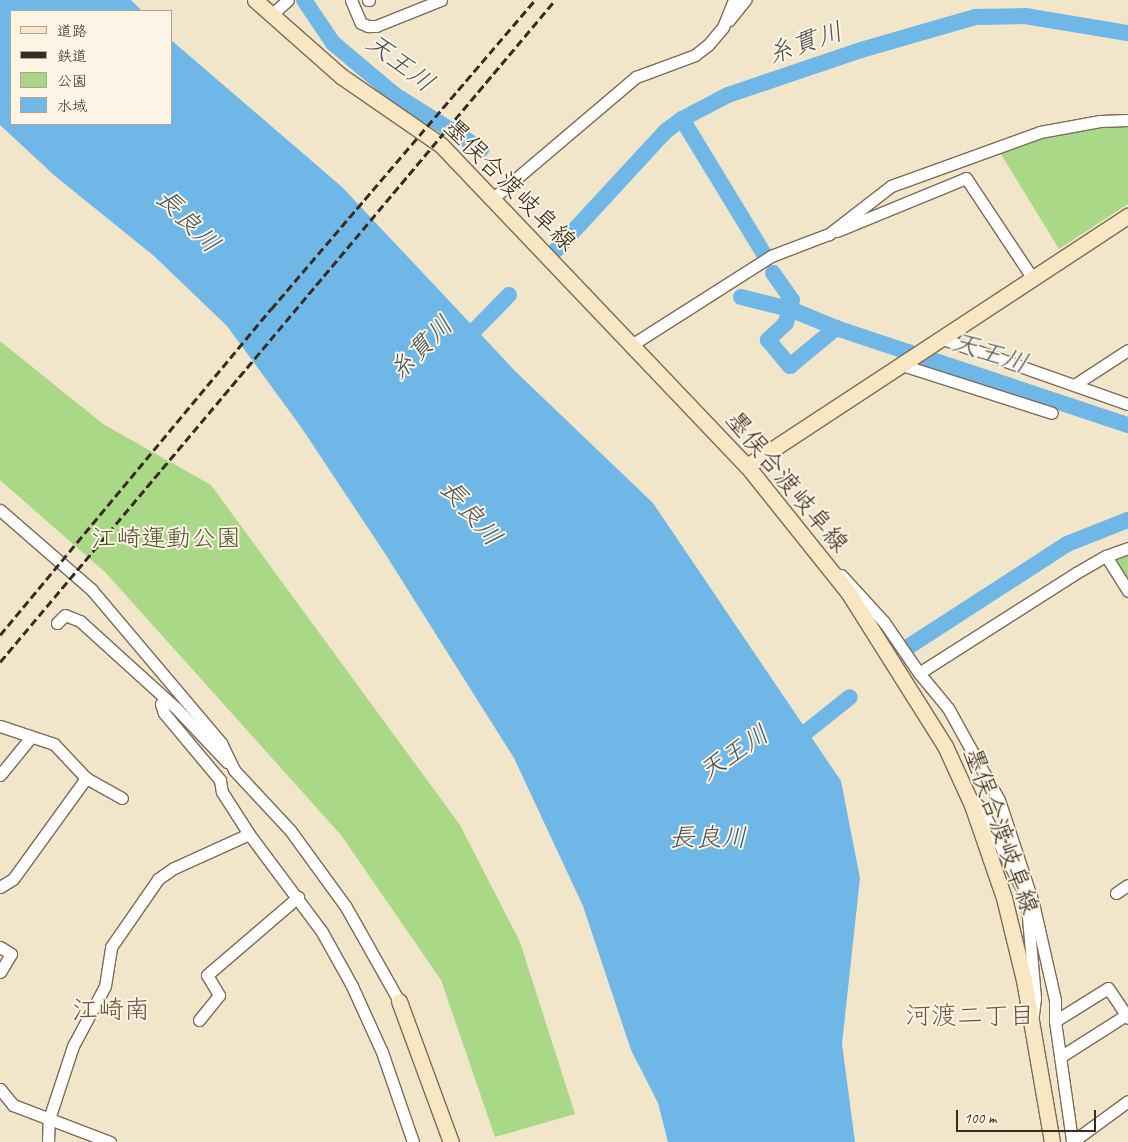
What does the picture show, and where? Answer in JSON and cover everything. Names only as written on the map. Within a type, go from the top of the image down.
[{"type":"main road","name":"墨俣合渡岐阜線","points":[[255,0],[274,13],[341,76],[441,145],[633,344],[747,466],[828,565],[908,685],[945,746],[966,792],[1004,898],[1032,1019],[1052,1142]]},
{"type":"main road","points":[[747,466],[1128,216]]},
{"type":"main road","points":[[399,1001],[451,1142]]},
{"type":"street","points":[[274,13],[288,0]]},
{"type":"street","points":[[351,0],[361,24],[368,26],[376,26],[441,0]]},
{"type":"street","points":[[723,27],[734,0]]},
{"type":"street","points":[[492,199],[636,77],[695,55],[723,27],[745,0]]},
{"type":"street","points":[[829,234],[891,186],[918,175],[1040,132],[1100,121],[1128,120]]},
{"type":"street","points":[[633,344],[771,256],[966,178],[1033,279]]},
{"type":"street","points":[[940,340],[1128,404]]},
{"type":"street","points":[[1074,385],[1128,350]]},
{"type":"street","points":[[906,362],[1052,413]]},
{"type":"street","points":[[0,510],[104,603],[221,743],[234,770]]},
{"type":"street","points":[[919,672],[1106,556],[1128,548]]},
{"type":"street","points":[[1106,556],[1128,591]]},
{"type":"street","points":[[828,565],[851,583],[884,622],[919,672],[948,708],[999,800],[1031,895],[1055,1000],[1055,1022],[1072,1141],[1128,1102]]},
{"type":"street","points":[[57,623],[65,615],[80,621],[165,698],[290,830],[346,907],[399,1001]]},
{"type":"street","points":[[165,698],[160,704],[164,713],[220,780],[222,792],[249,834],[298,897],[322,932],[357,997],[382,1052],[413,1142]]},
{"type":"street","points":[[0,726],[54,744],[86,778],[122,798]]},
{"type":"street","points":[[0,775],[31,737]]},
{"type":"street","points":[[0,887],[13,879],[86,778]]},
{"type":"street","points":[[966,792],[981,808],[1022,889],[1031,895]]},
{"type":"street","points":[[48,1142],[49,1119],[73,1046],[105,986],[111,947],[158,879],[174,868],[249,834]]},
{"type":"street","points":[[1116,893],[1128,885]]},
{"type":"street","points":[[1031,895],[1027,906],[1035,998],[1032,1019]]},
{"type":"street","points":[[199,1020],[219,996],[208,975],[298,897]]},
{"type":"street","points":[[0,946],[11,954],[0,972]]},
{"type":"street","points":[[1055,1022],[1108,988],[1127,1016],[1060,1058]]},
{"type":"street","points":[[0,1089],[13,1105],[110,1142]]},
{"type":"green space","points":[[1128,123],[1128,204],[1059,249],[999,151],[1027,138],[1070,129]]},
{"type":"green space","name":"江崎運動公園","points":[[0,341],[103,424],[211,485],[460,825],[520,942],[575,1114],[495,1137],[441,980],[341,835],[106,573],[0,480]]},
{"type":"green space","points":[[1128,555],[1128,582],[1114,559]]},
{"type":"water","name":"長良川","points":[[0,0],[131,0],[141,10],[10,10],[10,125],[172,125],[172,41],[342,187],[516,372],[653,503],[841,781],[860,878],[842,1044],[855,1142],[668,1142],[658,1103],[631,1050],[583,906],[514,758],[384,552],[301,427],[227,326],[154,256],[55,176],[0,125]]},
{"type":"waterway","name":"天王川","points":[[304,0],[333,43],[395,95],[481,149]]},
{"type":"waterway","name":"糸貫川","points":[[556,250],[666,131],[682,119],[728,95],[861,50],[975,17],[1025,16],[1128,33]]},
{"type":"waterway","points":[[682,119],[763,252]]},
{"type":"waterway","name":"天王川","points":[[773,273],[792,300],[786,323],[768,340],[790,366],[836,328]]},
{"type":"waterway","name":"糸貫川","points":[[460,345],[509,295]]},
{"type":"waterway","name":"天王川","points":[[741,297],[790,309],[836,328],[1128,425]]},
{"type":"waterway","name":"天王川","points":[[908,647],[1067,544],[1128,520]]},
{"type":"waterway","name":"天王川","points":[[791,744],[850,697]]},
{"type":"railway","points":[[0,635],[271,309],[535,0]]},
{"type":"railway","points":[[0,662],[555,0]]},
{"type":"district","name":"江崎南","points":[[111,1010]]},
{"type":"district","name":"河渡二丁目","points":[[970,1016]]}]
